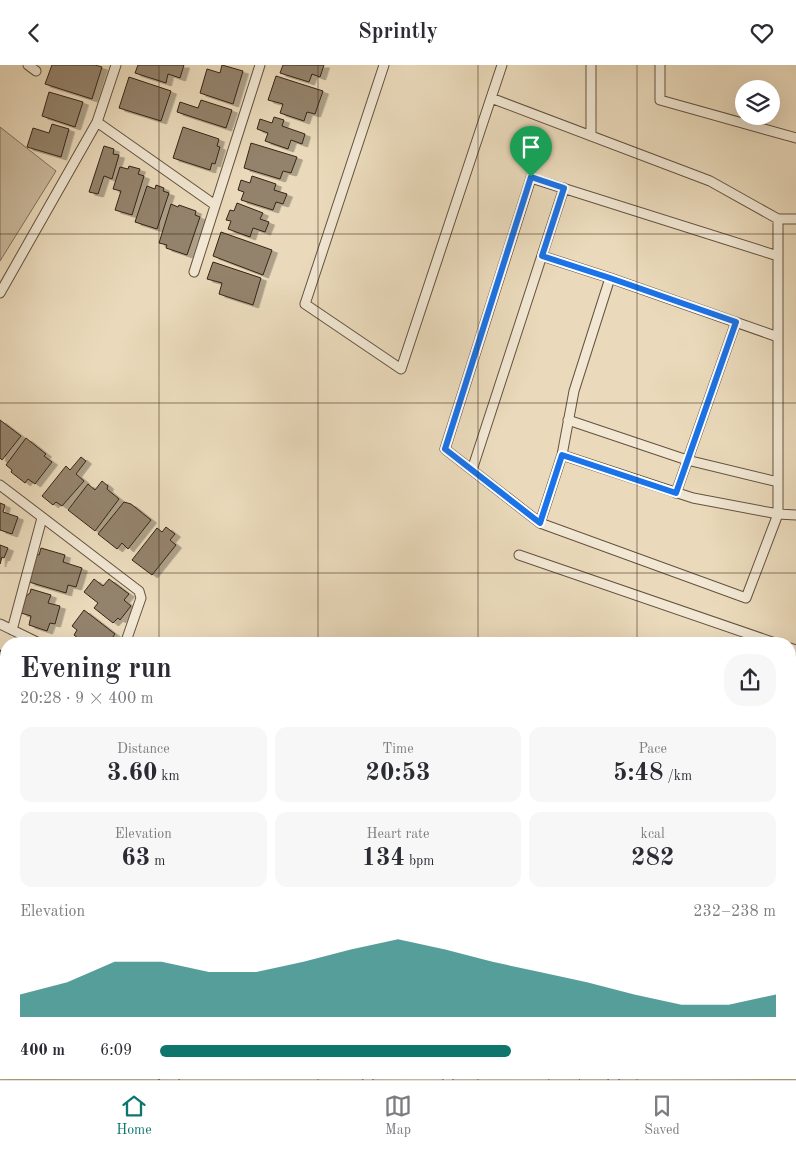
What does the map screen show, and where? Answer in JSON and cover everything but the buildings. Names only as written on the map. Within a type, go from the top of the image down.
[{"type":"lane","points":[[28,65],[36,71]]},
{"type":"lane","points":[[0,293],[97,122],[116,65]]},
{"type":"lane","points":[[194,272],[260,65]]},
{"type":"lane","points":[[384,65],[306,304],[401,369],[502,65]]},
{"type":"lane","points":[[591,65],[591,136]]},
{"type":"lane","points":[[660,65],[660,99],[796,138]]},
{"type":"lane","points":[[491,98],[710,181],[778,219],[796,219]]},
{"type":"lane","points":[[97,122],[215,205]]},
{"type":"lane","points":[[778,219],[778,256],[778,514],[746,598],[540,523],[445,449],[531,177],[778,256]]},
{"type":"lane","points":[[472,470],[564,188]]},
{"type":"lane","points":[[542,256],[778,337]]},
{"type":"lane","points":[[540,523],[562,455],[574,391],[610,278]]},
{"type":"lane","points":[[676,493],[736,322]]},
{"type":"lane","points":[[568,420],[687,460],[778,482]]},
{"type":"lane","points":[[562,455],[693,498],[778,514],[796,515]]},
{"type":"lane","points":[[0,485],[139,591],[141,598],[127,637]]},
{"type":"lane","points":[[12,630],[42,518]]},
{"type":"lane","points":[[519,555],[758,637]]},
{"type":"lane","points":[[0,625],[26,637]]},
{"type":"shaded area","points":[[0,127],[56,171],[0,261]]},
{"type":"route","points":[[531,177],[564,188],[542,256],[736,322],[676,493],[562,455],[540,523],[445,449],[531,177]]}]
